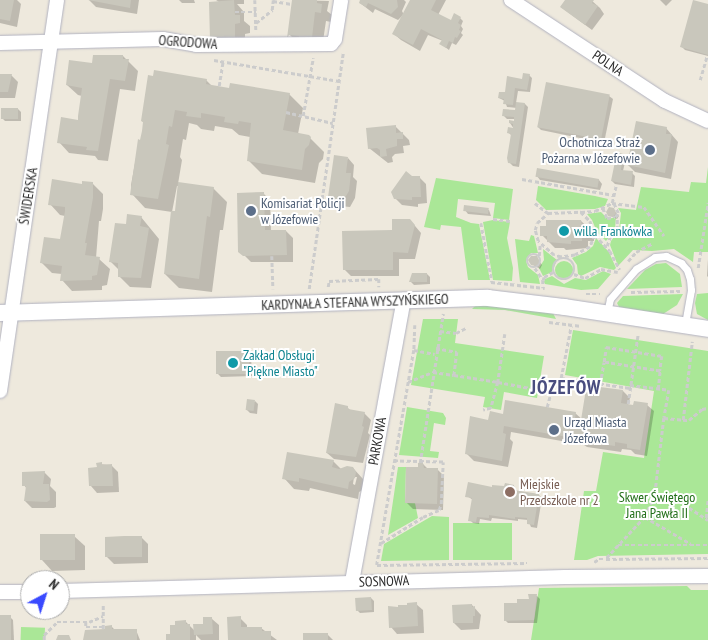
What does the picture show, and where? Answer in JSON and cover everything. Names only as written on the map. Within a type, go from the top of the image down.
[{"type":"street","name":"ŚWIDERSKA","points":[[0,391],[5,313],[57,0]]},
{"type":"street","name":"OGRODOWA","points":[[0,43],[163,39],[196,45],[331,44],[335,39],[341,0]]},
{"type":"street","name":"POLNA","points":[[518,2],[665,101],[708,121]]},
{"type":"street","name":"KARDYNAŁA STEFANA WYSZYŃSKIEGO","points":[[5,313],[508,298],[708,329]]},
{"type":"street","name":"PARKOWA","points":[[352,582],[404,300]]},
{"type":"street","name":"SOSNOWA","points":[[70,591],[565,577],[708,576]]},
{"type":"street","points":[[0,592],[20,592]]},
{"type":"lane","points":[[606,313],[610,299],[645,262],[666,256],[674,258],[687,270],[691,290],[685,325]]},
{"type":"path","points":[[255,0],[256,32]]},
{"type":"path","points":[[256,23],[272,10],[273,0],[292,4]]},
{"type":"path","points":[[234,12],[256,12]]},
{"type":"path","points":[[309,289],[344,49]]},
{"type":"path","points":[[303,116],[314,50]]},
{"type":"path","points":[[700,80],[707,55]]},
{"type":"path","points":[[219,86],[224,56]]},
{"type":"path","points":[[206,59],[339,82]]},
{"type":"path","points":[[286,112],[333,123]]},
{"type":"path","points":[[522,179],[537,184],[614,195]]},
{"type":"path","points":[[607,246],[610,237],[617,230],[617,214],[613,203],[616,184]]},
{"type":"path","points":[[535,203],[548,213],[581,212],[603,208],[613,203],[644,207],[664,236]]},
{"type":"path","points":[[697,272],[708,203]]},
{"type":"path","points":[[603,208],[607,218],[617,214]]},
{"type":"path","points":[[574,274],[585,278],[601,269],[619,271],[607,246],[595,235],[590,221],[581,212]]},
{"type":"path","points":[[535,268],[541,262],[539,256],[540,244],[536,234],[538,223],[548,213]]},
{"type":"path","points":[[493,219],[510,221]]},
{"type":"path","points":[[481,223],[492,282]]},
{"type":"path","points":[[531,233],[536,234]]},
{"type":"path","points":[[554,272],[555,264],[561,258],[575,255],[590,246],[595,235]]},
{"type":"path","points":[[540,244],[573,264],[574,274]]},
{"type":"path","points":[[539,256],[532,254],[527,259],[528,266],[535,268],[543,280],[543,288]]},
{"type":"path","points":[[272,256],[273,290]]},
{"type":"path","points":[[554,272],[562,280],[568,279],[574,274]]},
{"type":"path","points":[[543,280],[544,277],[554,272]]},
{"type":"path","points":[[319,289],[328,288],[329,281],[379,279],[379,287]]},
{"type":"path","points":[[578,326],[584,294],[691,290]]},
{"type":"path","points":[[420,462],[435,354],[443,314]]},
{"type":"path","points":[[434,315],[450,314]]},
{"type":"path","points":[[415,319],[414,350],[377,564],[527,563]]},
{"type":"path","points":[[547,407],[551,392],[561,378],[571,325]]},
{"type":"path","points":[[440,331],[456,333],[466,328]]},
{"type":"path","points":[[483,410],[491,408],[498,382],[505,334]]},
{"type":"path","points":[[628,404],[638,334]]},
{"type":"path","points":[[683,420],[692,342]]},
{"type":"path","points":[[395,347],[435,354]]},
{"type":"path","points":[[436,348],[457,352],[454,375]]},
{"type":"path","points":[[600,384],[606,348],[662,356],[658,389]]},
{"type":"path","points":[[604,362],[660,371]]},
{"type":"path","points":[[408,382],[433,372],[551,392]]},
{"type":"path","points":[[561,378],[600,384],[669,390],[655,495],[645,517],[606,559]]},
{"type":"path","points":[[664,418],[689,420],[702,409],[708,408]]},
{"type":"path","points":[[381,544],[423,517],[439,510],[443,462],[395,461]]},
{"type":"path","points":[[655,495],[672,498],[707,519],[708,499]]},
{"type":"path","points":[[645,517],[693,545]]},
{"type":"path","points":[[618,545],[708,545]]},
{"type":"path","points":[[592,563],[599,559],[708,558]]},
{"type":"path","points":[[86,622],[86,627],[103,628],[103,603]]},
{"type":"path","points":[[44,640],[44,635],[56,622],[86,622],[103,616]]},
{"type":"green space","points":[[708,167],[708,252],[694,252],[693,262],[674,249],[633,250],[618,266],[610,245],[619,230],[621,213],[618,208],[636,210],[641,187],[689,192],[691,182],[706,183]]},
{"type":"green space","points":[[436,178],[513,189],[509,220],[493,218],[495,203],[458,199],[456,217],[479,224],[490,280],[468,280],[461,227],[441,225],[440,230],[424,227]]},
{"type":"green space","points":[[538,186],[608,199],[605,206],[595,209],[546,210],[536,200]]},
{"type":"green space","points":[[601,212],[608,219],[616,217],[615,229],[606,241],[597,232],[587,214]]},
{"type":"green space","points":[[493,220],[510,222],[507,238],[513,268],[512,281],[493,280],[483,222]]},
{"type":"green space","points":[[531,235],[534,236],[538,253],[531,253],[526,261],[528,267],[538,275],[540,284],[520,282],[515,239],[529,241]]},
{"type":"green space","points":[[596,238],[609,252],[616,268],[614,270],[600,267],[581,276],[578,274],[577,265],[572,258],[586,252],[593,246]]},
{"type":"green space","points":[[543,249],[557,260],[552,272],[543,276],[539,268],[544,260]]},
{"type":"green space","points":[[564,261],[570,264],[573,270],[570,276],[564,279],[558,276],[555,270],[558,264]]},
{"type":"green space","points":[[666,263],[680,274],[682,287],[627,289],[645,270],[656,264]]},
{"type":"green space","points":[[603,271],[611,274],[598,289],[581,290],[545,284],[544,282],[545,279],[552,276],[564,284],[575,278],[586,280]]},
{"type":"green space","points":[[708,293],[708,320],[697,314],[695,303],[697,294]]},
{"type":"green space","points":[[683,294],[677,305],[663,314],[619,307],[617,303],[623,296]]},
{"type":"green space","points":[[475,306],[498,306],[553,313],[556,319],[505,310],[472,309]]},
{"type":"green space","points":[[423,319],[458,319],[455,343],[544,356],[537,398],[504,392],[501,410],[483,407],[485,397],[411,385]]},
{"type":"green space","name":"Skwer Świętego Jana Pawła II","points":[[573,330],[708,351],[708,554],[598,556],[587,560],[574,560],[584,491],[596,491],[603,452],[644,458],[654,391],[565,375]]},
{"type":"green space","points":[[407,407],[443,413],[446,418],[445,425],[434,423],[430,451],[439,452],[438,458],[399,455]]},
{"type":"green space","points":[[398,467],[406,467],[405,503],[415,503],[418,518],[388,535]]},
{"type":"green space","points":[[432,516],[449,517],[449,560],[381,561],[384,544]]},
{"type":"green space","points":[[453,523],[512,523],[512,560],[453,560]]},
{"type":"green space","points":[[687,586],[691,590],[708,590],[708,640],[531,640],[539,588]]},
{"type":"green space","points":[[21,627],[45,628],[45,640],[21,640]]},
{"type":"building","points":[[0,0],[14,0],[10,21],[0,19]]},
{"type":"building","points":[[88,0],[131,0],[130,8]]},
{"type":"building","points":[[234,0],[235,15],[240,15],[240,23],[235,24],[235,39],[210,40],[209,2]]},
{"type":"building","points":[[292,0],[317,0],[317,3],[322,4],[321,13],[315,12],[312,38],[298,39],[299,36],[289,35],[287,38]]},
{"type":"building","points":[[360,0],[397,0],[398,7],[391,14],[368,3],[366,7],[359,3]]},
{"type":"building","points":[[410,0],[436,0],[431,10],[451,20],[454,13],[461,17],[458,23],[461,25],[459,30],[461,31],[457,38],[455,37],[453,43],[449,41],[446,48],[439,44],[442,40],[421,29],[413,45],[392,34]]},
{"type":"building","points":[[565,0],[594,0],[592,3],[598,6],[585,25],[560,7]]},
{"type":"building","points":[[693,0],[708,4],[708,55],[680,47]]},
{"type":"building","points":[[93,55],[123,55],[123,59],[129,59],[125,81],[110,79],[98,151],[86,150],[87,147],[57,143],[61,117],[78,120],[82,88],[66,85],[69,60],[92,63]]},
{"type":"building","points":[[154,70],[207,79],[206,84],[229,88],[230,83],[290,93],[283,130],[311,137],[309,145],[305,149],[302,170],[247,161],[251,123],[239,121],[238,124],[224,122],[225,117],[201,113],[201,118],[186,116],[187,112],[175,110],[172,127],[169,126],[166,144],[169,145],[158,199],[130,195],[138,139],[140,140],[142,131],[143,122],[141,121],[148,75],[153,76]]},
{"type":"building","points":[[523,73],[530,74],[527,90],[515,88],[513,105],[503,104],[504,99],[498,98],[499,92],[505,92],[507,76],[522,79]]},
{"type":"building","points":[[0,74],[12,74],[8,92],[0,92]]},
{"type":"building","points":[[546,82],[610,94],[601,140],[537,127]]},
{"type":"building","points":[[516,102],[525,103],[516,164],[508,163],[507,158],[511,134],[507,133],[508,127],[513,128],[513,124],[509,123],[509,120],[514,121],[514,117],[502,116],[503,109],[515,110]]},
{"type":"building","points":[[1,108],[18,108],[18,119],[1,119]]},
{"type":"building","name":"Ochotnicza Straż Pożarna w Józefowie","points":[[636,121],[667,127],[666,134],[672,134],[665,173],[627,165]]},
{"type":"building","points":[[396,125],[396,133],[403,132],[403,139],[397,139],[397,146],[386,149],[387,156],[380,157],[380,150],[377,148],[368,149],[366,128]]},
{"type":"building","points":[[617,152],[623,154],[621,170],[633,171],[631,185],[611,181]]},
{"type":"building","points":[[334,155],[348,157],[346,173],[351,173],[349,191],[343,201],[331,200],[331,197],[328,197]]},
{"type":"building","points":[[537,168],[599,179],[597,188],[535,177]]},
{"type":"building","points":[[406,171],[412,176],[420,176],[421,197],[412,197],[412,200],[394,199],[391,192]]},
{"type":"building","points":[[52,179],[82,184],[82,181],[93,182],[93,198],[85,243],[87,243],[85,255],[100,257],[97,275],[92,276],[92,280],[60,281],[62,266],[40,263],[44,237],[60,239],[65,211],[65,207],[48,205]]},
{"type":"building","points":[[178,182],[214,187],[210,217],[207,216],[199,279],[164,274],[171,211],[175,211]]},
{"type":"building","name":"Komisariat Policji w Józefowie","points":[[264,192],[265,230],[286,230],[287,255],[243,256],[238,252],[237,193]]},
{"type":"building","points":[[464,205],[489,208],[488,214],[463,211]]},
{"type":"building","points":[[609,207],[614,208],[616,213],[613,217],[608,216],[606,212]]},
{"type":"building","points":[[127,214],[142,216],[140,226],[149,228],[141,278],[118,277],[118,263],[109,262],[115,223],[126,224]]},
{"type":"building","points":[[392,219],[410,219],[415,225],[408,253],[393,252],[393,270],[343,270],[342,231],[392,230]]},
{"type":"building","name":"willa Frankówka","points":[[546,220],[581,220],[582,226],[588,225],[588,235],[582,235],[582,241],[571,241],[571,244],[547,242],[547,236],[540,236],[540,226],[546,226]]},
{"type":"building","points":[[531,256],[537,256],[540,262],[536,266],[531,265],[528,260]]},
{"type":"building","points":[[412,273],[427,273],[427,282],[409,282]]},
{"type":"building","name":"Zakład Obsługi \"Piękne Miasto\"","points":[[216,351],[249,351],[249,374],[216,374]]},
{"type":"building","points":[[600,387],[623,390],[621,403],[633,405],[634,401],[648,403],[640,450],[627,448],[627,444],[615,442],[615,446],[579,441],[579,439],[504,426],[503,433],[506,434],[502,461],[465,454],[470,416],[488,420],[490,411],[503,414],[505,400],[576,412],[575,419],[581,420],[586,389],[599,391]]},
{"type":"building","points":[[247,399],[255,400],[254,411],[246,410]]},
{"type":"building","points":[[335,403],[348,406],[348,409],[365,412],[362,426],[364,427],[356,457],[326,453]]},
{"type":"building","points":[[287,452],[334,460],[332,467],[339,469],[347,466],[353,467],[356,472],[355,478],[349,482],[348,489],[299,478],[299,482],[282,479]]},
{"type":"building","points":[[102,462],[102,465],[112,464],[113,486],[89,486],[88,468],[97,467],[96,463]]},
{"type":"building","points":[[418,463],[423,463],[424,468],[438,468],[437,504],[405,503],[406,467],[418,467]]},
{"type":"building","points":[[45,471],[43,484],[49,484],[50,500],[47,502],[24,501],[26,486],[22,486],[22,472]]},
{"type":"building","points":[[468,482],[492,487],[492,485],[504,486],[505,483],[514,485],[514,490],[539,494],[534,525],[527,524],[527,518],[515,517],[515,519],[489,515],[489,518],[477,517],[476,522],[468,521],[472,498],[465,497]]},
{"type":"building","points":[[40,534],[75,534],[75,560],[40,560]]},
{"type":"building","points":[[142,536],[142,557],[105,557],[105,537]]},
{"type":"building","points":[[528,594],[537,594],[534,620],[504,621],[504,603],[517,603],[517,599],[529,599]]},
{"type":"building","points":[[371,597],[372,610],[356,611],[355,598]]},
{"type":"building","points":[[417,602],[418,626],[389,628],[388,606],[398,607],[398,605]]},
{"type":"building","points":[[472,604],[472,607],[475,606],[473,623],[453,623],[452,605]]},
{"type":"building","points":[[0,615],[11,615],[11,640],[0,640]]},
{"type":"building","points":[[241,616],[241,627],[262,627],[262,631],[271,631],[271,640],[228,640],[227,617]]},
{"type":"building","points":[[203,617],[212,617],[213,634],[194,635],[193,624],[203,624]]},
{"type":"building","points":[[186,620],[186,624],[190,624],[190,640],[166,640],[166,634],[170,634],[170,625],[175,625],[175,621]]},
{"type":"building","points":[[112,625],[112,629],[137,629],[137,640],[83,640],[85,630],[105,629],[105,626]]},
{"type":"building","points":[[303,633],[328,633],[328,640],[303,640]]},
{"type":"building","points":[[58,635],[69,635],[71,640],[56,640]]},
{"type":"place","name":"Ochotnicza Straż Pożarna w Józefowie","points":[[650,150]]},
{"type":"place","name":"Komisariat Policji w Józefowie","points":[[251,211]]},
{"type":"place","name":"willa Frankówka","points":[[564,231]]},
{"type":"place","name":"Zakład Obsługi \"Piękne Miasto\"","points":[[233,363]]},
{"type":"place","name":"Urząd Miasta Józefowa","points":[[554,430]]},
{"type":"place","name":"Miejskie Przedszkole nr 2","points":[[510,492]]},
{"type":"district","name":"JÓZEFÓW","points":[[566,388]]}]
